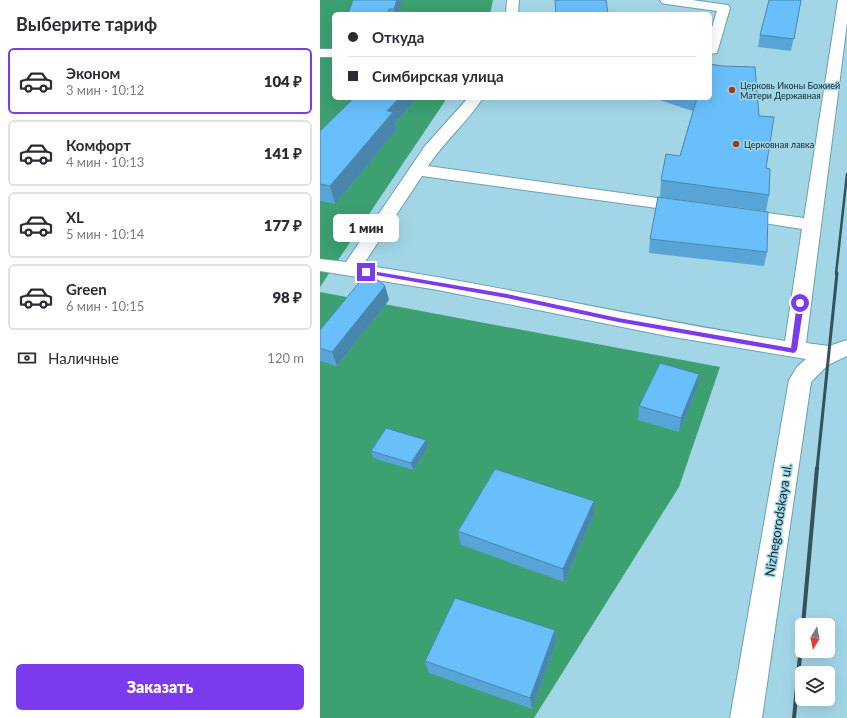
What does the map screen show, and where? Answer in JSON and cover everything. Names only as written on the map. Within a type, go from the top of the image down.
[{"type":"street","points":[[512,12],[513,0]]},
{"type":"street","points":[[666,0],[724,8],[712,50]]},
{"type":"street","points":[[794,350],[844,0]]},
{"type":"street","points":[[320,53],[332,53]]},
{"type":"street","points":[[351,269],[431,149],[475,100]]},
{"type":"street","points":[[418,170],[702,209]]},
{"type":"street","points":[[725,213],[812,225]]},
{"type":"street","points":[[320,265],[507,296],[618,320],[794,350],[837,351]]},
{"type":"street","name":"Nizhegorodskaya ul.","points":[[746,718],[800,380],[810,366],[837,351]]},
{"type":"green space","points":[[320,0],[493,0],[490,12],[332,12],[332,100],[446,100],[320,287]]},
{"type":"green space","points":[[320,292],[720,367],[679,487],[534,718],[320,718]]},
{"type":"building","points":[[353,0],[397,0],[394,9],[389,9],[388,12],[349,12]]},
{"type":"building","points":[[555,0],[606,0],[608,12],[556,12]]},
{"type":"building","points":[[769,0],[801,0],[794,39],[760,35]]},
{"type":"building","points":[[712,64],[755,67],[759,116],[774,117],[766,168],[770,169],[769,195],[661,180],[666,154],[680,156],[696,100],[712,100]]},
{"type":"building","points":[[352,100],[397,100],[387,111],[393,112],[330,186],[320,184],[320,131]]},
{"type":"building","points":[[658,197],[768,212],[767,252],[650,239]]},
{"type":"building","points":[[368,272],[385,286],[332,352],[320,348],[320,330]]},
{"type":"building","points":[[660,363],[699,374],[681,418],[639,406]]},
{"type":"building","points":[[386,428],[426,440],[411,463],[371,451]]},
{"type":"building","points":[[495,469],[594,501],[563,569],[458,531]]},
{"type":"building","points":[[455,598],[555,630],[530,698],[425,661]]},
{"type":"railway","points":[[836,274],[847,174]]},
{"type":"railway","points":[[817,469],[837,273]]},
{"type":"railway","points":[[804,618],[817,468]]},
{"type":"railway","points":[[794,718],[800,658]]},
{"type":"place","name":"Церковь Иконы Божией Матери Державная","points":[[732,90]]},
{"type":"place","name":"Церковная лавка","points":[[736,144]]},
{"type":"route","points":[[366,272],[507,296],[618,320],[794,350],[800,303]]}]
